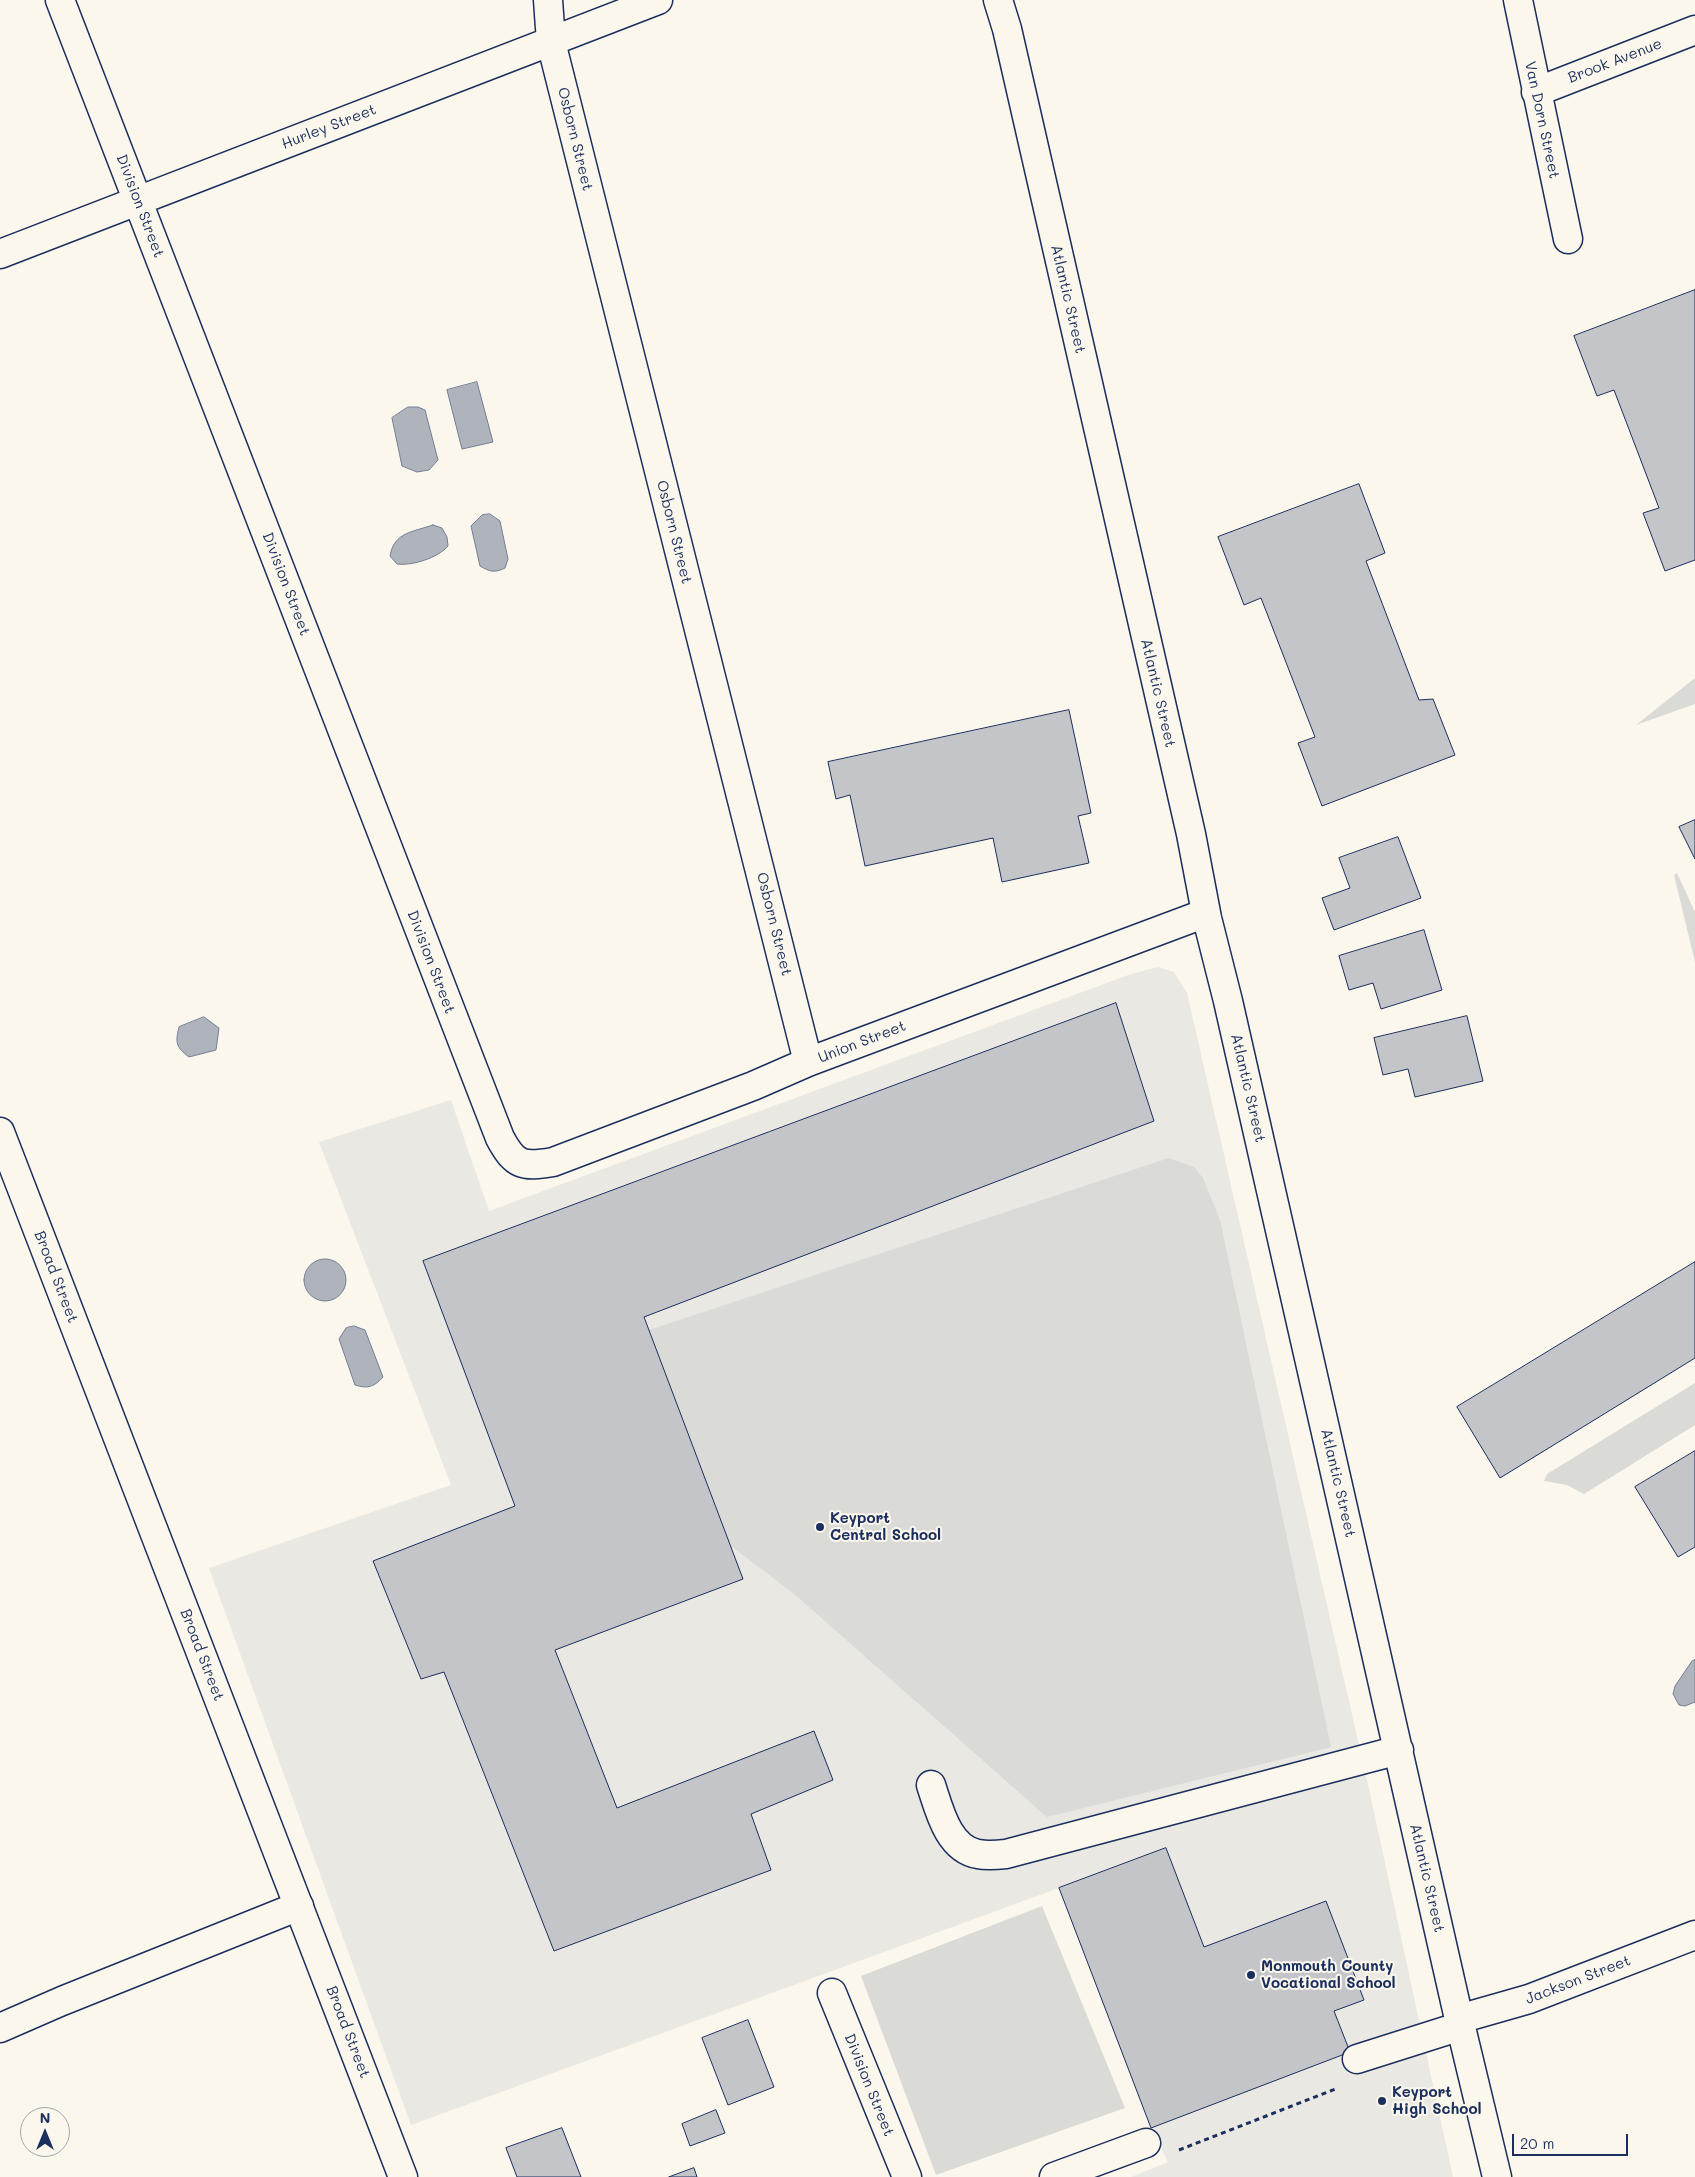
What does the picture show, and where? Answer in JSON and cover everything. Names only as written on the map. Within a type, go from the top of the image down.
[{"type":"street","name":"Division Street","points":[[60,0],[500,1138],[509,1155],[519,1162]]},
{"type":"street","name":"Osborn Street","points":[[548,0],[551,42],[808,1062]]},
{"type":"street","name":"Hurley Street","points":[[0,254],[658,0]]},
{"type":"street","name":"Atlantic Street","points":[[998,0],[1007,30],[1186,815],[1206,912],[1497,2177]]},
{"type":"street","name":"Van Dorn Street","points":[[1518,0],[1568,239]]},
{"type":"street","name":"Brook Avenue","points":[[1536,92],[1695,30]]},
{"type":"street","name":"Union Street","points":[[519,1162],[530,1166],[553,1162],[753,1086],[808,1062],[1206,912]]},
{"type":"street","name":"Broad Street","points":[[0,1132],[404,2177]]},
{"type":"street","points":[[931,1785],[944,1820],[959,1844],[977,1854],[1006,1854],[1399,1750]]},
{"type":"street","points":[[0,2028],[62,2001],[299,1906]]},
{"type":"street","name":"Jackson Street","points":[[1357,2060],[1460,2022],[1530,1999],[1695,1935]]},
{"type":"street","name":"Division Street","points":[[832,1993],[907,2177]]},
{"type":"street","points":[[1054,2177],[1146,2142]]},
{"type":"path","points":[[1178,2151],[1341,2087]]},
{"type":"shaded area","points":[[477,382],[493,442],[462,449],[447,390]]},
{"type":"shaded area","points":[[408,407],[418,407],[425,410],[438,460],[429,470],[417,472],[402,466],[392,418]]},
{"type":"shaded area","points":[[490,514],[500,521],[508,559],[505,568],[498,571],[490,571],[480,566],[471,526],[482,515]]},
{"type":"shaded area","points":[[433,525],[442,528],[447,537],[448,546],[438,554],[424,560],[410,564],[397,564],[390,556],[392,548],[400,537]]},
{"type":"shaded area","points":[[1695,678],[1695,704],[1636,725]]},
{"type":"shaded area","points":[[1677,873],[1695,912],[1695,962],[1674,875]]},
{"type":"shaded area","name":"Keyport Central School","points":[[1158,967],[1174,972],[1187,993],[1367,1780],[1453,2177],[1131,2177],[1168,2162],[1151,2128],[1059,1888],[411,2125],[209,1568],[451,1485],[319,1142],[451,1100],[489,1211],[1131,974]]},
{"type":"shaded area","points":[[204,1017],[219,1028],[216,1050],[189,1057],[181,1050],[177,1041],[179,1027]]},
{"type":"shaded area","points":[[1169,1158],[1194,1167],[1203,1178],[1220,1220],[1331,1747],[1047,1817],[793,1593],[731,1546],[649,1330]]},
{"type":"shaded area","points":[[329,1259],[337,1262],[343,1268],[346,1280],[343,1292],[337,1298],[321,1301],[313,1298],[307,1292],[304,1276],[307,1268],[313,1262]]},
{"type":"shaded area","points":[[354,1326],[365,1330],[383,1377],[377,1383],[370,1386],[355,1385],[339,1339],[346,1328]]},
{"type":"shaded area","points":[[1695,1383],[1695,1425],[1584,1494],[1567,1485],[1544,1481],[1547,1474]]},
{"type":"shaded area","points":[[1695,1660],[1695,1702],[1685,1706],[1679,1705],[1673,1694],[1675,1686],[1692,1661]]},
{"type":"shaded area","points":[[1042,1906],[1125,2108],[936,2175],[861,1976]]},
{"type":"building","points":[[1695,290],[1695,560],[1665,571],[1643,513],[1659,508],[1614,390],[1597,396],[1574,336]]},
{"type":"building","points":[[1359,484],[1385,553],[1366,561],[1419,700],[1433,699],[1455,755],[1322,806],[1298,743],[1315,737],[1261,598],[1244,605],[1218,537]]},
{"type":"building","points":[[1069,710],[1091,813],[1078,816],[1089,863],[1002,882],[993,838],[865,866],[850,795],[836,799],[828,762]]},
{"type":"building","points":[[1695,820],[1695,859],[1679,827]]},
{"type":"building","points":[[1398,837],[1421,898],[1334,930],[1322,898],[1350,888],[1339,858]]},
{"type":"building","points":[[1424,930],[1442,990],[1381,1009],[1373,983],[1349,990],[1339,956]]},
{"type":"building","points":[[1116,1003],[1154,1121],[644,1317],[743,1579],[555,1650],[617,1808],[814,1731],[833,1780],[751,1814],[771,1870],[554,1951],[444,1672],[421,1679],[373,1561],[515,1506],[423,1261]]},
{"type":"building","points":[[1467,1016],[1483,1081],[1415,1097],[1408,1069],[1383,1075],[1374,1038]]},
{"type":"building","points":[[1695,1262],[1695,1358],[1500,1478],[1457,1407]]},
{"type":"building","points":[[1695,1451],[1695,1547],[1678,1557],[1635,1487]]},
{"type":"building","points":[[1166,1848],[1204,1947],[1326,1901],[1364,2000],[1334,2011],[1350,2052],[1151,2128],[1059,1888]]},
{"type":"building","points":[[748,2020],[774,2087],[728,2105],[702,2038]]},
{"type":"building","points":[[716,2110],[725,2133],[690,2146],[682,2124]]},
{"type":"building","points":[[562,2128],[581,2177],[517,2177],[506,2148]]},
{"type":"building","points":[[694,2168],[697,2177],[669,2177]]},
{"type":"place","name":"Keyport Central School","points":[[820,1527]]},
{"type":"place","name":"Monmouth County Vocational School","points":[[1251,1975]]},
{"type":"place","name":"Keyport High School","points":[[1382,2101]]}]
